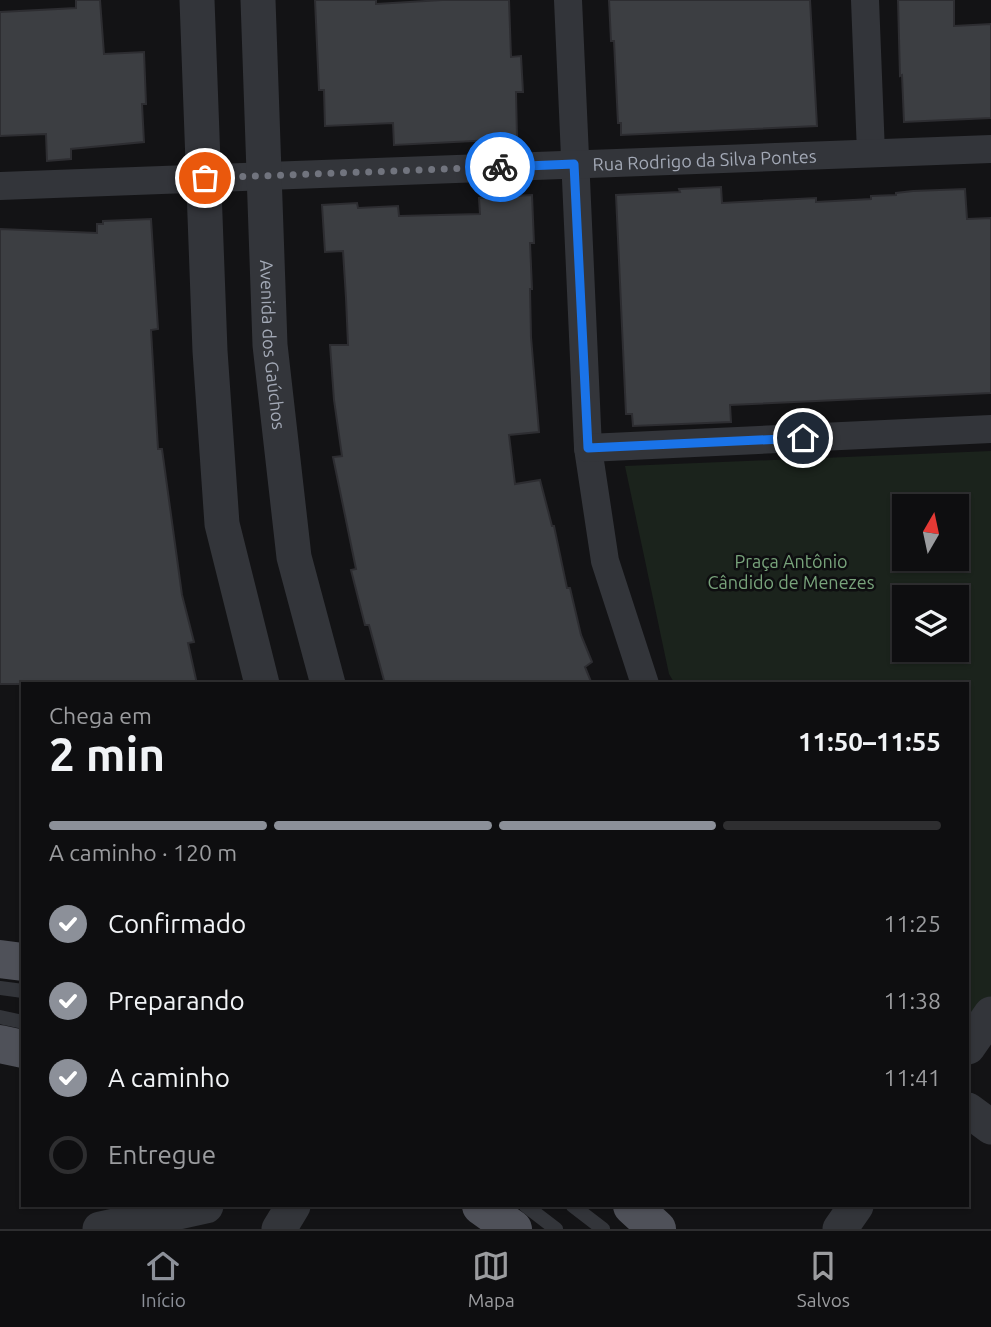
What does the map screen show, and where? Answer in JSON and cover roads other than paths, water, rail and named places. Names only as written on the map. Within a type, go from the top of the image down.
[{"type":"main road","points":[[0,959],[21,962]]},
{"type":"main road","points":[[0,1044],[21,1049]]},
{"type":"main road","points":[[482,1207],[513,1229]]},
{"type":"main road","points":[[633,1207],[657,1229]]},
{"type":"street","points":[[197,0],[210,351],[222,524],[262,682]]},
{"type":"street","name":"Avenida dos Gaúchos","points":[[258,0],[270,345],[294,557],[327,682]]},
{"type":"street","points":[[568,0],[588,448],[604,561],[644,682]]},
{"type":"street","points":[[865,0],[871,153]]},
{"type":"street","name":"Rua Rodrigo da Silva Pontes","points":[[0,186],[991,149]]},
{"type":"street","points":[[588,448],[991,429]]},
{"type":"street","points":[[969,1045],[991,1014]]},
{"type":"street","points":[[969,1112],[991,1127]]},
{"type":"street","points":[[100,1229],[201,1207]]},
{"type":"street","points":[[279,1229],[292,1207]]},
{"type":"street","points":[[840,1229],[855,1207]]},
{"type":"lane","points":[[0,988],[21,991]]},
{"type":"lane","points":[[0,1017],[21,1022]]},
{"type":"lane","points":[[527,1207],[556,1229]]},
{"type":"lane","points":[[574,1207],[603,1229]]},
{"type":"park label","name":"Praça Antônio Cândido de Menezes","points":[[791,571]]}]
